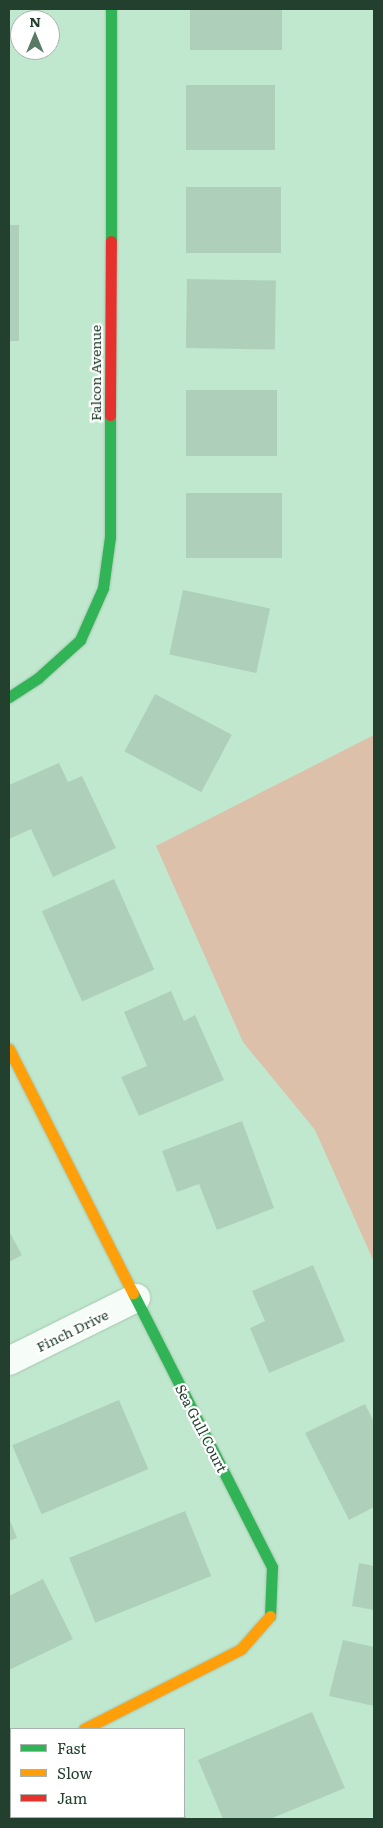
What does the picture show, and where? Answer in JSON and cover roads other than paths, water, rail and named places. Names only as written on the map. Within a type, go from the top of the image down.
[{"type":"street","name":"Falcon Avenue","points":[[9,697],[38,678],[80,640],[103,588],[110,536],[111,9]]},
{"type":"street","name":"Sea Gull Court","points":[[9,1049],[272,1567],[270,1616],[241,1649],[86,1728]]},
{"type":"street","name":"Finch Drive","points":[[9,1361],[136,1298]]}]
